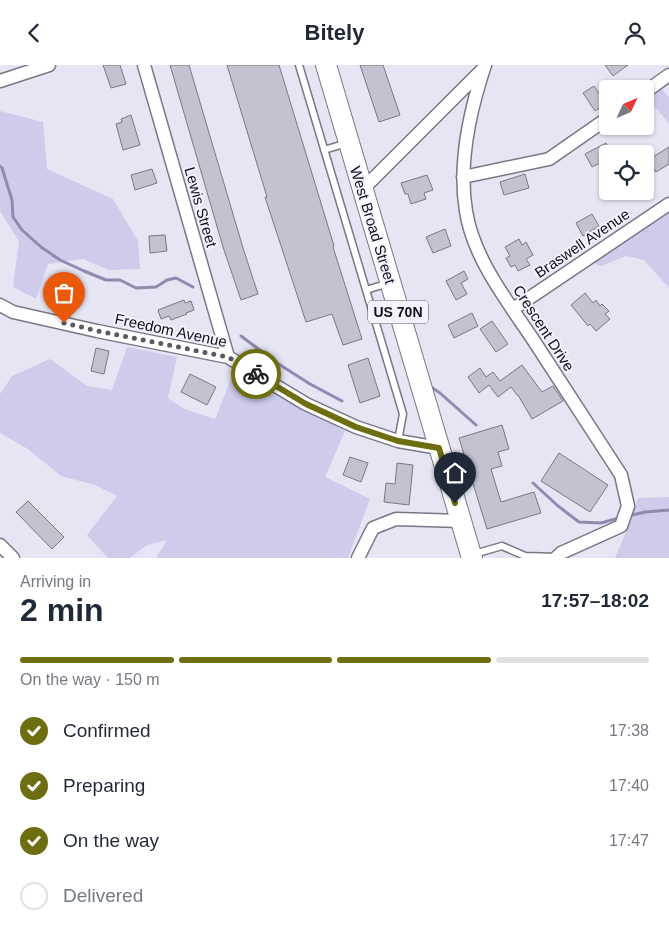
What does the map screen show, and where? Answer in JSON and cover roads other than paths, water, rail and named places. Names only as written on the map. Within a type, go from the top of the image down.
[{"type":"main road","name":"West Broad Street","points":[[326,65],[471,557]]},
{"type":"street","points":[[0,81],[49,65]]},
{"type":"street","name":"Lewis Street","points":[[144,65],[228,357]]},
{"type":"street","points":[[362,190],[485,66]]},
{"type":"street","name":"Crescent Drive","points":[[485,66],[466,139],[463,177],[466,212],[475,242],[493,280],[621,475],[628,506],[621,526],[556,557]]},
{"type":"street","points":[[654,86],[669,75]]},
{"type":"street","points":[[463,177],[549,159],[599,124]]},
{"type":"street","name":"Braswell Avenue","points":[[513,309],[669,204]]},
{"type":"street","name":"Freedom Avenue","points":[[0,305],[13,312],[228,357],[306,404],[356,427],[398,441],[439,448]]},
{"type":"street","points":[[358,558],[373,528],[396,519],[461,521]]},
{"type":"street","points":[[0,545],[13,558]]},
{"type":"lane","points":[[299,65],[403,414],[398,441]]},
{"type":"lane","points":[[324,150],[348,142]]},
{"type":"lane","points":[[366,290],[390,283]]},
{"type":"lane","points":[[471,557],[502,546],[526,557],[556,557]]},
{"type":"waterway","points":[[0,166],[12,200],[13,217],[22,230],[41,247],[60,260],[106,280],[120,280],[136,288],[156,287],[167,280],[176,278],[193,287]]},
{"type":"waterway","points":[[241,336],[277,363],[342,401]]},
{"type":"waterway","points":[[431,387],[476,425]]},
{"type":"waterway","points":[[533,483],[579,522],[601,523],[619,518]]},
{"type":"waterway","points":[[628,516],[669,510]]}]
